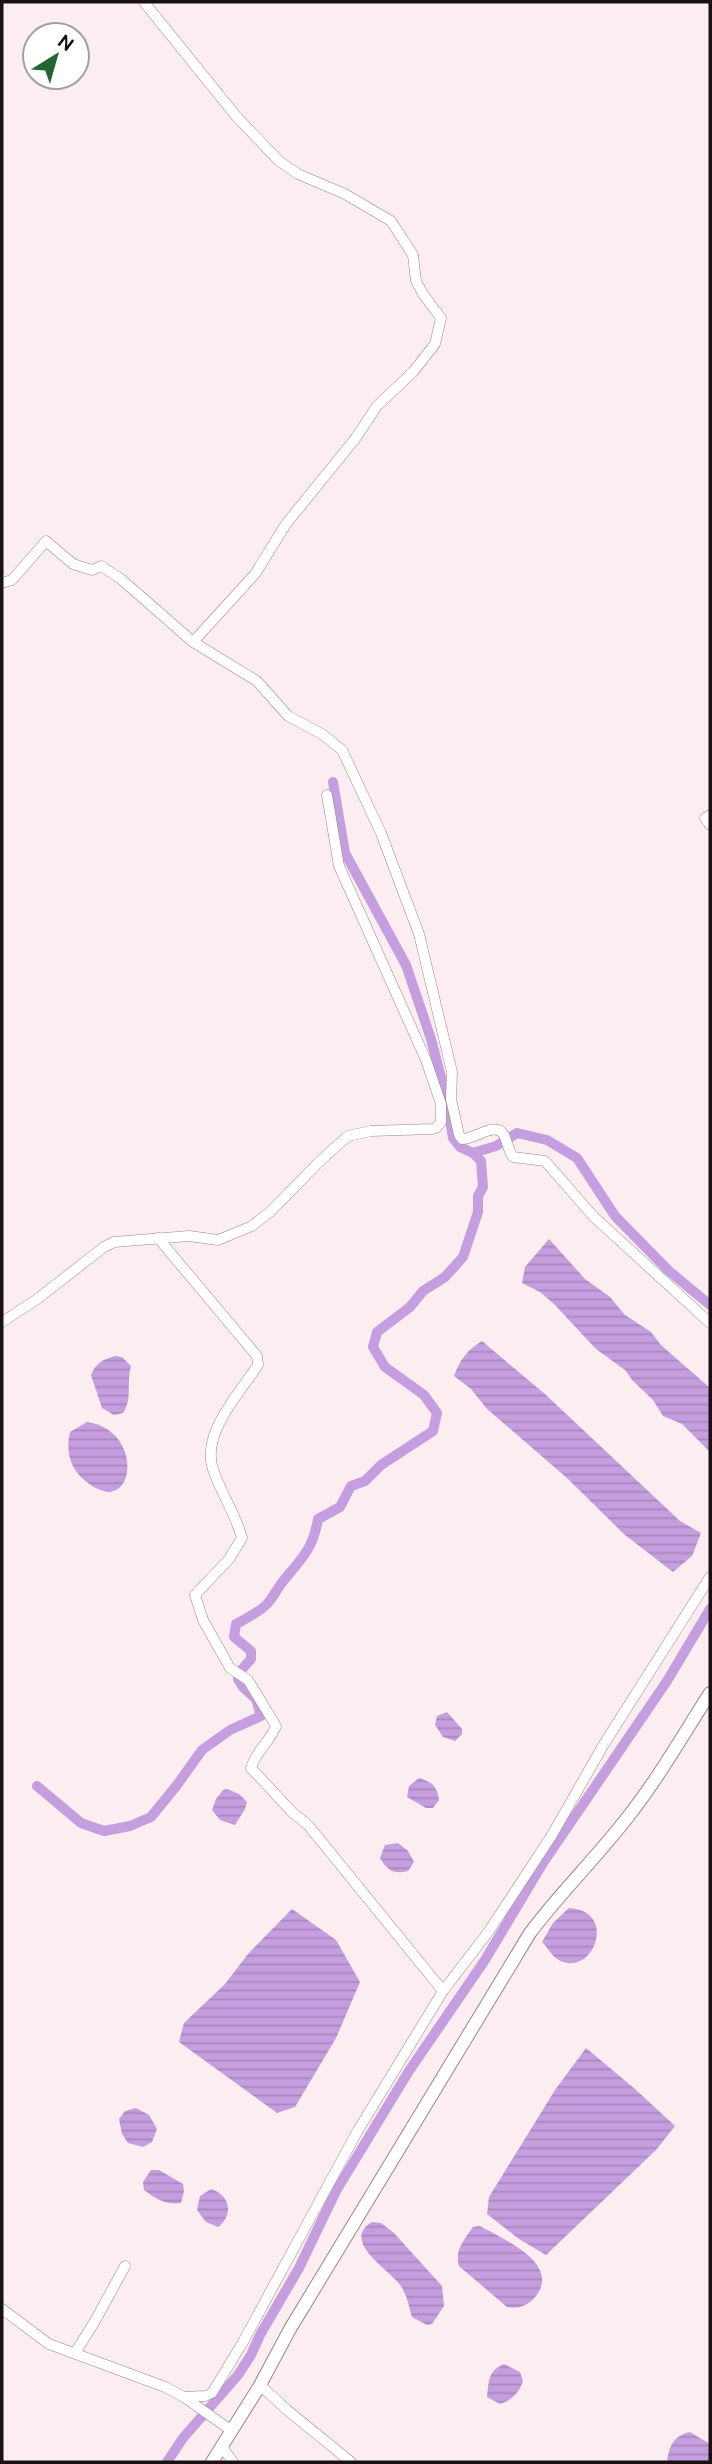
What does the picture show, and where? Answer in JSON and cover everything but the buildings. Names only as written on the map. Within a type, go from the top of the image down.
[{"type":"street","points":[[144,2],[236,116],[279,161],[298,174],[345,194],[391,221],[413,255],[416,281],[441,318],[435,344],[412,372],[377,406],[355,439],[286,524],[256,575],[194,642]]},
{"type":"street","points":[[2,583],[12,580],[46,541],[73,564],[92,570],[101,566],[121,579],[194,642],[257,681],[288,716],[322,734],[342,750],[381,833],[419,934],[452,1072],[452,1106],[462,1139],[468,1140],[498,1129],[504,1133],[513,1157],[545,1161],[556,1170],[593,1216],[710,1323]]},
{"type":"street","points":[[2,1322],[114,1242],[189,1236],[218,1240],[253,1226],[348,1136],[371,1131],[432,1129],[441,1122],[441,1104],[426,1060],[339,866],[327,795]]},
{"type":"street","points":[[710,815],[705,818],[710,825]]},
{"type":"street","points":[[158,1238],[257,1356],[258,1365],[221,1422],[210,1461],[238,1522],[242,1538],[229,1559],[195,1595],[203,1620],[230,1668],[248,1680],[275,1726],[267,1743],[253,1759],[251,1768],[293,1813],[308,1825],[443,1991]]},
{"type":"street","points":[[184,2397],[212,2393],[243,2342],[330,2179],[443,1991],[489,1931],[552,1835],[604,1744],[710,1577]]},
{"type":"street","points":[[212,2462],[390,2167],[475,2020],[530,1933],[628,1818],[710,1693]]},
{"type":"street","points":[[75,2353],[125,2266]]},
{"type":"street","points":[[2,2309],[49,2344],[118,2368],[184,2397],[232,2431]]},
{"type":"street","points":[[260,2385],[351,2462]]},
{"type":"street","points":[[222,2447],[233,2462]]},
{"type":"shaded area","points":[[549,1239],[585,1279],[610,1297],[625,1315],[651,1332],[661,1345],[710,1388],[710,1452],[682,1424],[663,1416],[653,1400],[625,1370],[596,1349],[554,1304],[540,1292],[522,1283],[525,1267]]},
{"type":"shaded area","points":[[482,1341],[546,1395],[680,1521],[701,1533],[692,1556],[673,1572],[625,1535],[567,1478],[487,1409],[471,1389],[454,1376],[465,1356]]},
{"type":"shaded area","points":[[115,1356],[122,1357],[131,1366],[126,1407],[123,1413],[114,1415],[102,1408],[91,1375],[100,1363]]},
{"type":"shaded area","points":[[87,1422],[106,1429],[119,1441],[126,1456],[127,1472],[123,1484],[113,1491],[99,1490],[81,1477],[71,1462],[68,1445],[70,1432]]},
{"type":"shaded area","points":[[447,1712],[462,1729],[462,1734],[455,1741],[443,1737],[435,1725],[437,1716]]},
{"type":"shaded area","points":[[419,1778],[431,1783],[437,1791],[439,1800],[433,1808],[426,1808],[407,1797],[409,1786]]},
{"type":"shaded area","points":[[227,1789],[239,1794],[247,1802],[235,1825],[220,1820],[212,1810],[216,1799]]},
{"type":"shaded area","points":[[398,1843],[408,1851],[414,1862],[408,1871],[391,1870],[380,1858],[385,1845]]},
{"type":"shaded area","points":[[569,1908],[585,1912],[594,1920],[597,1931],[590,1953],[581,1961],[570,1963],[555,1958],[542,1942],[553,1923]]},
{"type":"shaded area","points":[[292,1909],[336,1940],[360,1982],[336,2038],[295,2107],[277,2113],[179,2042],[184,2023],[225,1984],[248,1954]]},
{"type":"shaded area","points":[[586,2048],[675,2126],[656,2150],[546,2255],[519,2239],[487,2214],[489,2197],[555,2090]]},
{"type":"shaded area","points":[[136,2108],[149,2115],[157,2129],[152,2142],[143,2147],[128,2143],[122,2134],[119,2119],[125,2111]]},
{"type":"shaded area","points":[[151,2170],[159,2170],[183,2184],[181,2203],[161,2201],[144,2190],[143,2182]]},
{"type":"shaded area","points":[[211,2189],[226,2200],[228,2206],[226,2217],[218,2227],[206,2222],[197,2210],[200,2196]]},
{"type":"shaded area","points":[[372,2222],[381,2223],[394,2233],[442,2286],[444,2306],[432,2324],[427,2325],[412,2317],[401,2286],[364,2246],[361,2238]]},
{"type":"shaded area","points":[[480,2226],[526,2254],[541,2273],[542,2284],[536,2296],[526,2304],[507,2307],[459,2266],[461,2245],[473,2227]]},
{"type":"shaded area","points":[[504,2364],[520,2372],[523,2381],[514,2395],[500,2404],[487,2397],[492,2373]]},
{"type":"shaded area","points":[[690,2432],[710,2444],[710,2462],[667,2462],[673,2442]]},
{"type":"waterway","points":[[238,1674],[251,1659],[251,1651],[234,1637],[236,1624],[257,1612],[270,1600],[306,1553],[318,1519],[340,1507],[351,1486],[365,1481],[381,1465],[433,1431],[437,1413],[424,1395],[385,1367],[373,1347],[377,1332],[410,1307],[423,1291],[445,1277],[463,1257],[478,1212],[478,1196],[483,1187],[481,1161],[473,1153],[460,1147],[453,1138],[431,1039],[406,965],[345,853],[333,782]]},
{"type":"waterway","points":[[473,1153],[496,1146],[517,1133],[547,1140],[577,1158],[615,1216],[669,1271],[710,1305]]},
{"type":"waterway","points":[[167,2462],[183,2438],[238,2375],[251,2355],[299,2268],[336,2191],[409,2071],[485,1960],[543,1863],[667,1681],[710,1609]]},
{"type":"waterway","points":[[37,1786],[81,1823],[104,1831],[130,1826],[151,1817],[202,1750],[230,1730],[261,1716],[256,1699],[238,1679]]}]
